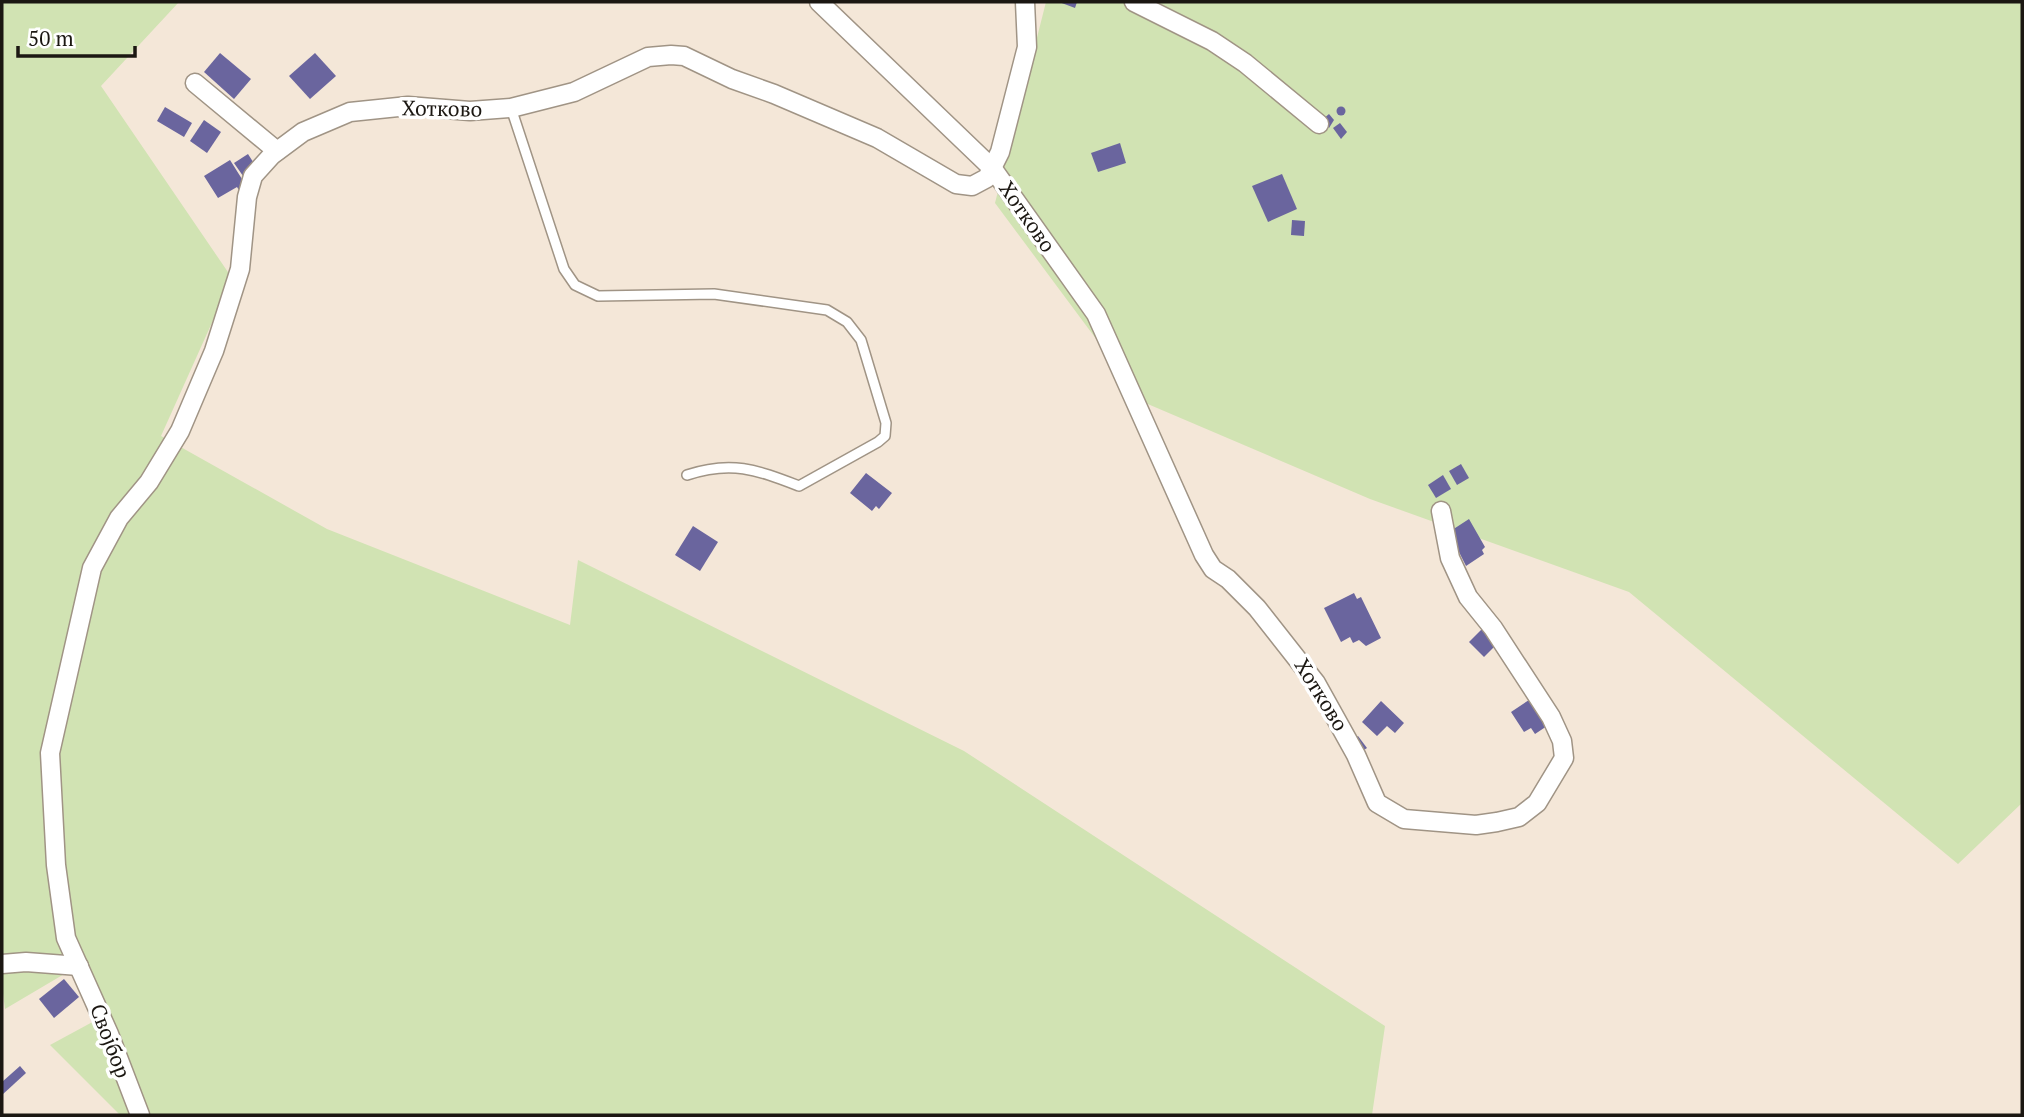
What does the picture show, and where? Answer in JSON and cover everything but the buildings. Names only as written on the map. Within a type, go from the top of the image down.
[{"type":"street","name":"Хотково","points":[[819,2],[993,169],[1096,314],[1213,569],[1228,579],[1257,608],[1316,682],[1356,755],[1377,803],[1404,819],[1476,825],[1497,822],[1519,817],[1537,803],[1564,758],[1562,741],[1551,716],[1508,650],[1468,597],[1450,558],[1441,511]]},
{"type":"street","name":"Хотково","points":[[56,865],[50,753],[92,568],[119,517],[149,482],[180,431],[214,351],[240,269],[247,197],[253,176],[277,151],[303,132],[350,112],[408,106],[470,111],[511,108],[574,92],[648,57],[684,56],[732,79],[877,138],[956,184],[972,186],[987,178],[1000,152],[1027,47],[1026,2]]},
{"type":"street","points":[[1134,2],[1212,41],[1245,63],[1319,124]]},
{"type":"street","points":[[195,83],[277,151]]},
{"type":"street","name":"Својбор","points":[[56,865],[66,938],[140,1115]]},
{"type":"street","points":[[2,964],[26,962],[79,967]]},
{"type":"lane","points":[[511,108],[564,268],[582,291],[606,296],[714,294],[816,307],[838,315],[861,340],[886,423],[885,436],[878,442],[799,486],[733,466],[713,467],[687,475]]},
{"type":"green space","points":[[2,2],[179,2],[101,86],[232,278],[161,436],[327,529],[570,625],[578,560],[964,751],[1385,1026],[1372,1115],[120,1115],[50,1045],[98,1019],[71,970],[5,1009],[2,986]]},
{"type":"green space","points":[[1046,2],[2022,2],[2022,803],[1958,864],[1629,592],[1370,499],[1143,402],[995,203]]}]
